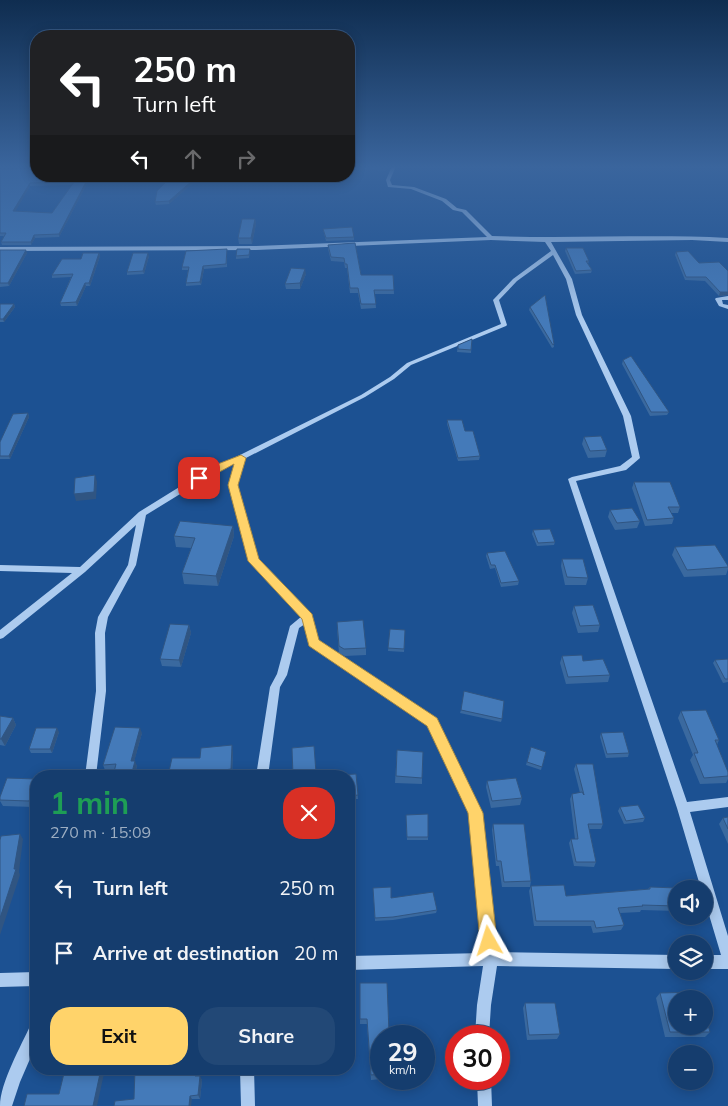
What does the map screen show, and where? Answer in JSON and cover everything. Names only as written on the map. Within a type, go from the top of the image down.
[{"type":"street","points":[[471,218],[491,238]]},
{"type":"street","points":[[0,249],[256,248],[491,238],[547,240],[664,238],[728,240]]},
{"type":"street","points":[[547,240],[569,279],[579,315],[627,416],[636,458],[623,468],[572,479],[683,808],[728,958]]},
{"type":"street","points":[[0,635],[82,570],[142,514],[213,470],[241,458],[364,396],[392,378],[409,364],[504,325],[496,300],[515,280],[553,252]]},
{"type":"street","points":[[728,298],[718,299],[721,305],[728,307]]},
{"type":"street","points":[[241,458],[233,485],[254,561],[308,617],[314,643],[432,722],[475,813],[491,959],[483,1025]]},
{"type":"street","points":[[92,770],[101,691],[101,625],[103,617],[132,565],[142,514]]},
{"type":"street","points":[[0,568],[82,570]]},
{"type":"street","points":[[263,770],[275,687],[282,675],[295,626],[308,617]]},
{"type":"street","points":[[683,808],[728,802]]},
{"type":"street","points":[[355,963],[491,959],[668,962]]},
{"type":"street","points":[[713,962],[728,962]]},
{"type":"street","points":[[0,980],[30,979]]},
{"type":"street","points":[[5,1106],[13,1081],[30,1043]]},
{"type":"street","points":[[247,1075],[248,1106]]},
{"type":"street","points":[[484,1090],[485,1106]]},
{"type":"building","points":[[0,218],[67,218],[59,234],[34,235],[31,242],[1,242],[6,233],[0,233]]},
{"type":"building","points":[[242,219],[255,219],[251,238],[238,238]]},
{"type":"building","points":[[352,227],[354,237],[326,238],[323,229]]},
{"type":"building","points":[[355,243],[361,275],[393,275],[394,290],[374,290],[376,304],[361,304],[358,288],[350,288],[347,264],[345,264],[344,258],[331,257],[328,245]]},
{"type":"building","points":[[566,248],[583,248],[589,261],[586,261],[592,270],[576,271]]},
{"type":"building","points":[[227,249],[226,264],[203,266],[200,282],[186,283],[189,267],[182,267],[186,251]]},
{"type":"building","points":[[237,249],[250,249],[249,255],[236,256]]},
{"type":"building","points":[[0,250],[26,250],[8,283],[0,283]]},
{"type":"building","points":[[688,251],[699,263],[719,262],[728,271],[728,292],[720,292],[706,277],[686,277],[676,252]]},
{"type":"building","points":[[83,253],[99,253],[89,283],[85,283],[76,302],[60,303],[73,274],[52,275],[62,259],[81,259]]},
{"type":"building","points":[[133,253],[148,253],[143,271],[127,272]]},
{"type":"building","points":[[291,268],[305,269],[300,283],[285,284]]},
{"type":"building","points":[[545,295],[554,344],[553,345],[530,307]]},
{"type":"building","points":[[0,304],[14,304],[3,319],[0,319]]},
{"type":"building","points":[[472,339],[471,350],[458,349],[458,345]]},
{"type":"building","points":[[631,356],[669,412],[651,412],[623,360]]},
{"type":"building","points":[[28,413],[9,456],[0,456],[0,442],[13,414]]},
{"type":"building","points":[[447,420],[462,420],[465,431],[473,431],[480,456],[458,458]]},
{"type":"building","points":[[601,436],[607,450],[590,451],[584,437]]},
{"type":"building","points":[[95,475],[94,492],[74,494],[75,478]]},
{"type":"building","points":[[634,482],[670,482],[680,507],[668,507],[674,518],[647,520]]},
{"type":"building","points":[[632,508],[640,521],[617,523],[610,510]]},
{"type":"building","points":[[180,521],[233,526],[216,576],[182,573],[195,538],[174,536]]},
{"type":"building","points":[[550,529],[555,542],[538,543],[533,530]]},
{"type":"building","points":[[715,545],[728,567],[687,570],[675,547]]},
{"type":"building","points":[[505,551],[519,581],[501,583],[495,565],[491,565],[487,553]]},
{"type":"building","points":[[562,559],[583,559],[588,578],[567,577]]},
{"type":"building","points":[[593,605],[600,625],[580,626],[574,606]]},
{"type":"building","points":[[363,620],[366,648],[344,649],[339,646],[337,622]]},
{"type":"building","points":[[170,624],[189,625],[179,660],[160,659]]},
{"type":"building","points":[[390,629],[405,630],[404,649],[388,648]]},
{"type":"building","points":[[582,655],[583,661],[603,659],[610,675],[568,677],[562,656]]},
{"type":"building","points":[[728,659],[728,679],[725,679],[715,660]]},
{"type":"building","points":[[464,691],[504,701],[502,719],[461,710]]},
{"type":"building","points":[[706,710],[719,740],[715,740],[728,776],[704,778],[694,753],[698,753],[681,711]]},
{"type":"building","points":[[0,716],[13,718],[1,739],[0,739]]},
{"type":"building","points":[[115,727],[140,728],[131,761],[135,761],[133,770],[114,770],[116,764],[103,765]]},
{"type":"building","points":[[36,728],[57,728],[50,749],[29,749]]},
{"type":"building","points":[[623,732],[629,753],[607,754],[601,733]]},
{"type":"building","points":[[232,745],[231,769],[169,770],[172,758],[200,758],[201,748]]},
{"type":"building","points":[[314,746],[316,770],[293,770],[292,748]]},
{"type":"building","points":[[531,747],[546,752],[542,767],[527,762]]},
{"type":"building","points":[[397,750],[423,752],[422,778],[396,776]]},
{"type":"building","points":[[576,764],[593,764],[603,824],[588,824],[596,862],[576,862],[571,839],[578,839],[572,794],[582,792],[584,795]]},
{"type":"building","points":[[355,774],[358,795],[355,795]]},
{"type":"building","points":[[7,778],[30,779],[29,801],[0,800]]},
{"type":"building","points":[[516,778],[522,798],[492,801],[487,781]]},
{"type":"building","points":[[638,805],[645,818],[626,821],[620,807]]},
{"type":"building","points":[[428,814],[428,837],[407,837],[406,815]]},
{"type":"building","points":[[728,817],[728,829],[723,818]]},
{"type":"building","points":[[493,824],[524,824],[531,881],[504,882],[501,861],[497,861]]},
{"type":"building","points":[[20,834],[14,869],[16,869],[0,918],[0,840],[1,836]]},
{"type":"building","points":[[564,885],[566,896],[650,889],[650,887],[668,888],[668,906],[642,905],[618,908],[624,925],[596,928],[594,921],[536,921],[531,886]]},
{"type":"building","points":[[391,887],[391,898],[433,892],[437,910],[375,918],[373,888]]},
{"type":"building","points":[[360,983],[387,983],[389,1025],[370,1025],[370,1061],[367,1019],[360,1019]]},
{"type":"building","points":[[660,993],[668,993],[668,1024]]},
{"type":"building","points":[[525,1003],[555,1003],[560,1034],[529,1035]]},
{"type":"building","points":[[64,1075],[100,1075],[93,1106],[24,1106],[27,1094],[59,1094]]},
{"type":"building","points":[[135,1075],[200,1076],[198,1095],[190,1096],[189,1106],[114,1106],[115,1101],[134,1099]]},
{"type":"route","points":[[199,478],[241,458],[233,485],[254,561],[308,617],[314,643],[432,722],[475,813],[489,941]]}]
